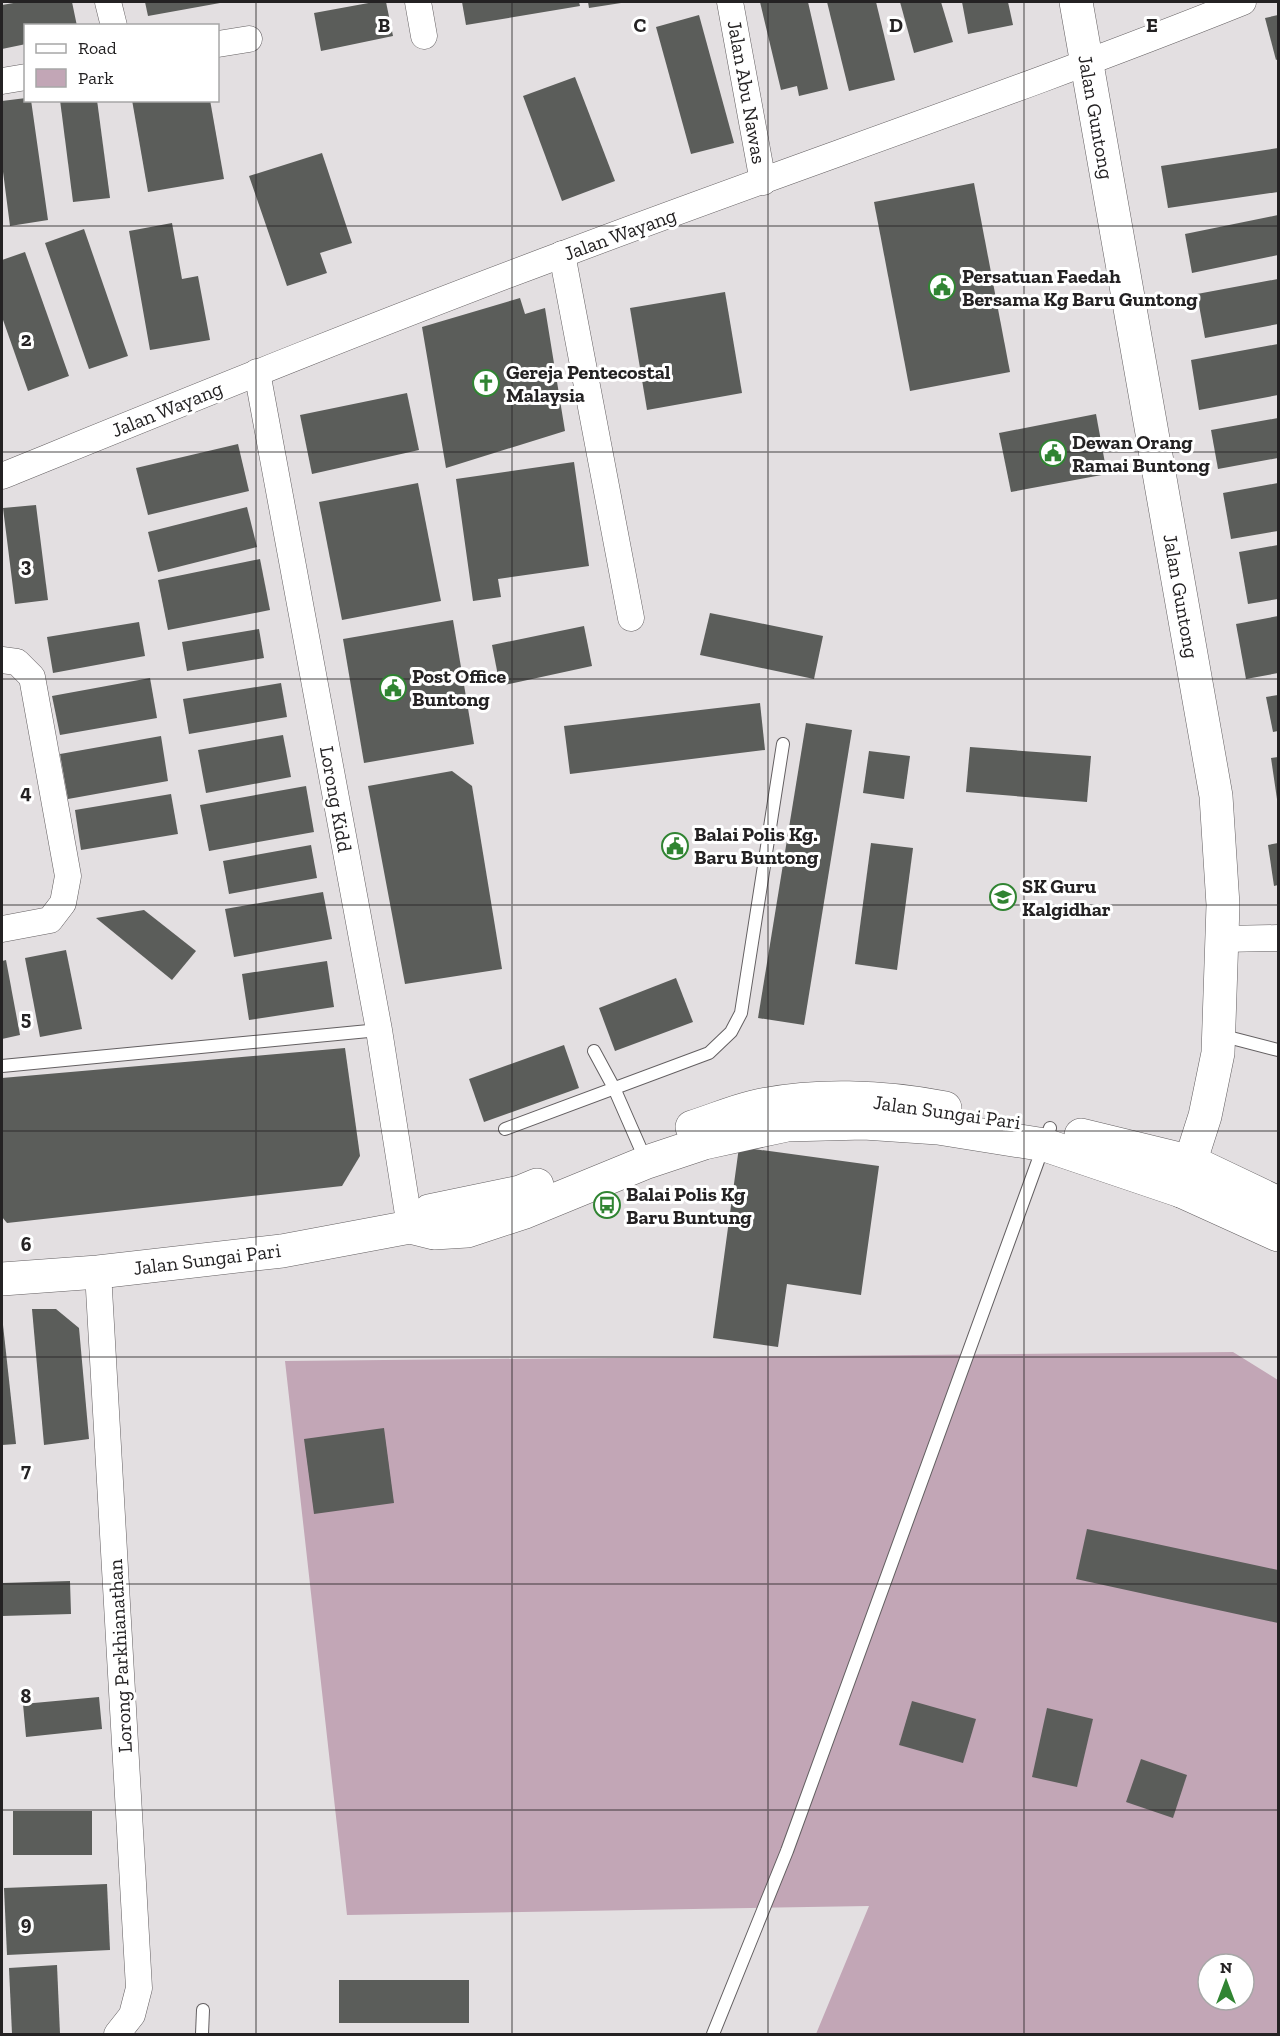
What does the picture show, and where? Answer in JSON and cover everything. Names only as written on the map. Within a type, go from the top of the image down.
[{"type":"main road","name":"Jalan Guntong","points":[[1076,2],[1216,796],[1222,939],[1219,1035],[1205,1116],[1186,1176]]},
{"type":"main road","name":"Jalan Sungai Pari","points":[[2,1279],[98,1272],[282,1251],[410,1227],[429,1211],[520,1192],[643,1153],[704,1143],[787,1125],[864,1123],[1047,1136],[1105,1163],[1186,1176],[1278,1203]]},
{"type":"main road","name":"Jalan Sungai Pari","points":[[1186,1176],[1278,1235]]},
{"type":"street","points":[[108,2],[114,24]]},
{"type":"street","points":[[418,2],[424,36]]},
{"type":"street","name":"Jalan Abu Nawas","points":[[730,2],[763,182]]},
{"type":"street","name":"Jalan Wayang","points":[[2,476],[257,372],[562,254],[1087,64],[1243,2]]},
{"type":"street","points":[[219,44],[249,39]]},
{"type":"street","points":[[2,81],[24,77]]},
{"type":"street","points":[[562,254],[631,618]]},
{"type":"street","name":"Lorong Kidd","points":[[257,372],[379,1030],[410,1227]]},
{"type":"street","points":[[2,660],[18,662],[32,676],[68,876],[63,903],[50,920],[2,929]]},
{"type":"street","points":[[1222,939],[1278,938]]},
{"type":"street","name":"Lorong Parkhianathan","points":[[98,1272],[139,1988],[132,2015],[117,2034]]},
{"type":"lane","points":[[506,1129],[709,1053],[731,1032],[741,1013],[783,744]]},
{"type":"lane","points":[[2,1066],[379,1030]]},
{"type":"lane","points":[[1219,1035],[1278,1050]]},
{"type":"lane","points":[[594,1050],[643,1153]]},
{"type":"lane","points":[[713,2034],[787,1851],[1047,1136]]},
{"type":"lane","points":[[202,2034],[203,2010]]},
{"type":"green space","points":[[1233,1352],[1278,1380],[1278,2034],[816,2034],[869,1906],[347,1915],[285,1361]]},
{"type":"building","points":[[19,2],[72,2],[77,24],[24,24],[24,44],[2,49],[2,5]]},
{"type":"building","points":[[145,2],[220,2],[220,3],[148,16]]},
{"type":"building","points":[[374,2],[386,2],[393,36],[321,51],[314,13]]},
{"type":"building","points":[[462,2],[579,2],[580,6],[466,25]]},
{"type":"building","points":[[588,2],[621,2],[621,3],[589,8]]},
{"type":"building","points":[[760,2],[808,2],[828,89],[799,96],[797,86],[781,90]]},
{"type":"building","points":[[827,2],[876,2],[895,80],[849,91]]},
{"type":"building","points":[[900,2],[941,2],[953,42],[914,53]]},
{"type":"building","points":[[962,2],[1008,2],[1013,25],[968,34]]},
{"type":"building","points":[[699,15],[734,143],[691,154],[656,27]]},
{"type":"building","points":[[1278,15],[1278,59],[1276,60],[1265,18]]},
{"type":"building","points":[[575,77],[615,181],[562,201],[523,96]]},
{"type":"building","points":[[24,98],[24,102],[31,102],[48,220],[10,226],[2,164],[2,101]]},
{"type":"building","points":[[60,102],[97,102],[110,198],[73,202]]},
{"type":"building","points":[[132,102],[210,102],[224,179],[148,192]]},
{"type":"building","points":[[1278,148],[1278,192],[1168,208],[1161,166]]},
{"type":"building","points":[[322,153],[352,243],[320,253],[327,273],[287,286],[249,176]]},
{"type":"building","name":"Persatuan Faedah Bersama Kg Baru Guntong","points":[[974,183],[1010,372],[910,391],[874,202]]},
{"type":"building","points":[[1278,215],[1278,255],[1192,273],[1185,234]]},
{"type":"building","points":[[172,223],[182,279],[198,276],[210,340],[150,350],[129,231]]},
{"type":"building","points":[[84,229],[128,356],[89,369],[45,243]]},
{"type":"building","points":[[25,252],[69,376],[28,391],[2,317],[2,260]]},
{"type":"building","points":[[1278,279],[1278,324],[1205,338],[1197,294]]},
{"type":"building","points":[[725,292],[742,393],[647,410],[630,308]]},
{"type":"building","points":[[520,298],[525,314],[545,308],[565,431],[446,468],[422,327]]},
{"type":"building","points":[[1278,344],[1278,395],[1199,410],[1191,360]]},
{"type":"building","points":[[407,393],[419,450],[312,474],[300,415]]},
{"type":"building","name":"Dewan Orang Ramai Buntong","points":[[1096,414],[1107,474],[1011,492],[999,433]]},
{"type":"building","points":[[1278,418],[1278,458],[1218,469],[1211,430]]},
{"type":"building","points":[[238,444],[249,491],[148,515],[136,468]]},
{"type":"building","points":[[574,462],[589,566],[498,579],[501,597],[473,601],[456,479]]},
{"type":"building","points":[[418,483],[441,601],[342,620],[319,502]]},
{"type":"building","points":[[1278,483],[1278,531],[1231,539],[1223,493]]},
{"type":"building","points":[[36,505],[48,600],[15,604],[3,508]]},
{"type":"building","points":[[247,507],[257,547],[158,572],[148,532]]},
{"type":"building","points":[[1278,545],[1278,599],[1248,604],[1239,552]]},
{"type":"building","points":[[260,559],[270,610],[168,630],[158,580]]},
{"type":"building","points":[[710,613],[823,636],[814,679],[700,655]]},
{"type":"building","points":[[1278,616],[1278,673],[1246,679],[1236,624]]},
{"type":"building","points":[[453,620],[474,744],[364,763],[343,639]]},
{"type":"building","points":[[139,622],[145,656],[53,673],[47,637]]},
{"type":"building","points":[[584,626],[592,666],[500,686],[492,645]]},
{"type":"building","points":[[259,629],[264,658],[187,671],[182,642]]},
{"type":"building","points":[[150,678],[157,718],[60,735],[52,696]]},
{"type":"building","points":[[281,683],[287,717],[189,734],[183,699]]},
{"type":"building","points":[[1278,695],[1278,731],[1273,732],[1266,697]]},
{"type":"building","points":[[760,703],[765,750],[570,774],[564,726]]},
{"type":"building","points":[[806,723],[852,730],[804,1025],[758,1018]]},
{"type":"building","points":[[283,735],[291,777],[206,793],[198,750]]},
{"type":"building","points":[[161,736],[168,781],[68,799],[60,754]]},
{"type":"building","points":[[970,747],[1091,756],[1087,802],[966,792]]},
{"type":"building","points":[[869,751],[910,756],[904,799],[863,793]]},
{"type":"building","points":[[1278,757],[1278,799],[1277,799],[1271,758]]},
{"type":"building","points":[[452,771],[472,786],[502,969],[405,984],[368,786]]},
{"type":"building","points":[[306,786],[314,832],[209,851],[200,805]]},
{"type":"building","points":[[171,794],[178,834],[81,850],[75,810]]},
{"type":"building","points":[[871,843],[913,848],[897,970],[855,964]]},
{"type":"building","points":[[1278,843],[1278,885],[1274,886],[1268,845]]},
{"type":"building","points":[[311,845],[317,878],[229,894],[223,861]]},
{"type":"building","points":[[323,892],[332,939],[234,957],[225,909]]},
{"type":"building","points":[[144,910],[196,951],[172,980],[96,918]]},
{"type":"building","points":[[66,950],[82,1029],[40,1037],[25,958]]},
{"type":"building","points":[[6,960],[20,1035],[2,1039],[2,961]]},
{"type":"building","points":[[327,961],[334,1007],[249,1020],[242,974]]},
{"type":"building","points":[[676,978],[693,1022],[615,1051],[599,1008]]},
{"type":"building","points":[[564,1045],[579,1088],[484,1122],[469,1079]]},
{"type":"building","points":[[345,1048],[360,1156],[342,1186],[7,1223],[2,1217],[2,1078]]},
{"type":"building","points":[[739,1147],[879,1166],[861,1295],[787,1284],[778,1347],[713,1338]]},
{"type":"building","points":[[32,1309],[56,1309],[79,1328],[89,1439],[44,1445]]},
{"type":"building","points":[[2,1316],[16,1444],[2,1445]]},
{"type":"building","points":[[384,1428],[394,1503],[314,1514],[304,1439]]},
{"type":"building","points":[[1087,1529],[1278,1570],[1278,1623],[1076,1579]]},
{"type":"building","points":[[70,1581],[71,1614],[2,1616],[2,1583]]},
{"type":"building","points":[[99,1697],[102,1729],[26,1737],[23,1704]]},
{"type":"building","points":[[912,1701],[976,1719],[963,1763],[899,1745]]},
{"type":"building","points":[[1047,1708],[1093,1719],[1077,1787],[1032,1777]]},
{"type":"building","points":[[1141,1759],[1187,1775],[1173,1818],[1126,1802]]},
{"type":"building","points":[[13,1811],[92,1811],[92,1855],[13,1855]]},
{"type":"building","points":[[107,1884],[110,1950],[7,1955],[4,1888]]},
{"type":"building","points":[[57,1965],[60,2034],[12,2034],[9,1968]]},
{"type":"building","points":[[339,1980],[469,1980],[469,2023],[339,2023]]},
{"type":"place","name":"Persatuan Faedah Bersama Kg Baru Guntong","points":[[942,287]]},
{"type":"place","name":"Gereja Pentecostal Malaysia","points":[[486,383]]},
{"type":"place","name":"Dewan Orang Ramai Buntong","points":[[1053,453]]},
{"type":"place","name":"Post Office Buntong","points":[[393,688]]},
{"type":"place","name":"Balai Polis Kg. Baru Buntong","points":[[675,846]]},
{"type":"place","name":"SK Guru Kalgidhar","points":[[1003,897]]},
{"type":"place","name":"Balai Polis Kg Baru Buntung","points":[[607,1205]]}]
